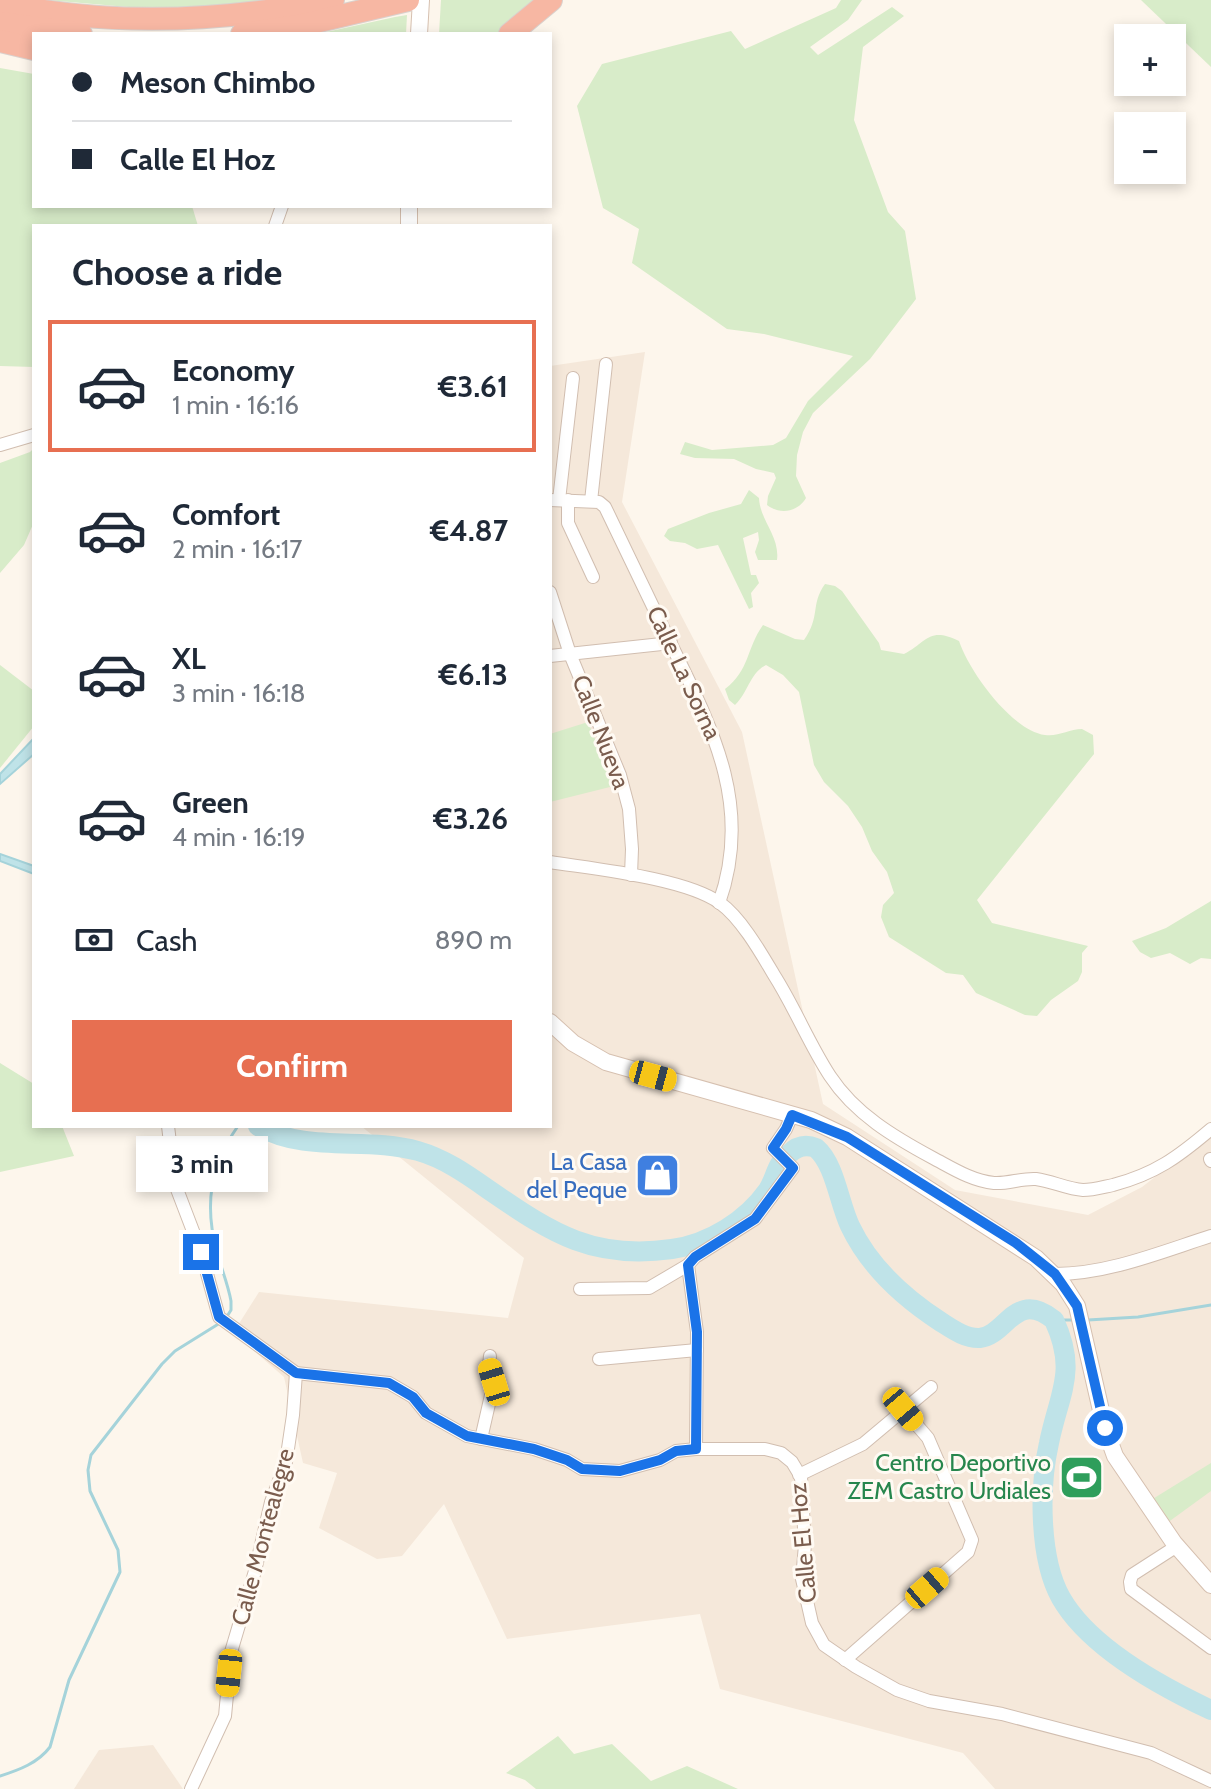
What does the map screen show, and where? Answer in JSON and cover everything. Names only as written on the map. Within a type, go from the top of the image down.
[{"type":"highway","points":[[297,17],[333,0]]},
{"type":"highway","points":[[512,32],[551,0]]},
{"type":"highway","points":[[0,3],[54,13],[143,20],[269,22],[399,3]]},
{"type":"highway","points":[[246,32],[269,22]]},
{"type":"highway","points":[[0,23],[66,32]]},
{"type":"highway","points":[[0,41],[32,49]]},
{"type":"street","points":[[419,32],[421,0]]},
{"type":"street","points":[[428,32],[429,0]]},
{"type":"street","points":[[559,500],[591,501],[606,364]]},
{"type":"street","points":[[573,378],[559,500],[593,577]]},
{"type":"street","points":[[0,445],[32,436]]},
{"type":"street","name":"Calle La Sorna","points":[[591,501],[605,507],[702,705],[725,768],[732,802],[732,838],[719,903]]},
{"type":"street","name":"Calle Nueva","points":[[552,598],[570,654],[620,775],[629,809],[631,875]]},
{"type":"street","points":[[552,656],[671,643]]},
{"type":"street","points":[[552,862],[681,887],[719,903],[757,947],[792,1003],[826,1069],[853,1104],[889,1133],[979,1180],[997,1183],[1037,1179],[1071,1188],[1097,1189],[1140,1178],[1156,1170],[1211,1129]]},
{"type":"street","points":[[552,1024],[573,1043],[606,1062],[792,1115],[847,1137],[1016,1243],[1055,1274],[1077,1306],[1105,1428],[1115,1456],[1177,1546],[1211,1585]]},
{"type":"street","points":[[580,1289],[649,1288],[755,1219],[793,1168],[773,1148],[792,1115]]},
{"type":"street","name":"Calle El Hoz","points":[[168,1128],[175,1184],[224,1322],[296,1373],[389,1383],[413,1397],[426,1413],[467,1436],[534,1449],[567,1460],[582,1469],[600,1472],[620,1471],[660,1460],[676,1451],[765,1449],[781,1453],[792,1462],[799,1475],[805,1533],[802,1579],[812,1623],[824,1645],[897,1690],[1151,1753],[1211,1781]]},
{"type":"street","points":[[1055,1274],[1074,1274],[1126,1263],[1211,1236]]},
{"type":"street","points":[[688,1265],[697,1350],[696,1449]]},
{"type":"street","points":[[599,1359],[697,1350]]},
{"type":"street","points":[[481,1439],[494,1382],[489,1366],[490,1356]]},
{"type":"street","name":"Calle Montealegre","points":[[191,1789],[225,1716],[231,1652],[271,1502],[286,1462],[296,1373]]},
{"type":"street","points":[[799,1475],[863,1444],[931,1387]]},
{"type":"street","points":[[845,1660],[968,1552],[971,1546],[972,1540],[928,1438],[903,1409]]},
{"type":"street","points":[[1177,1546],[1132,1575],[1131,1589],[1211,1648]]},
{"type":"shaded area","points":[[645,352],[622,502],[742,732],[823,1104],[955,1190],[1088,1215],[1142,1187],[1211,1134],[1211,1789],[995,1789],[963,1753],[720,1689],[700,1614],[507,1639],[444,1504],[402,1556],[377,1559],[319,1528],[337,1473],[303,1463],[284,1377],[233,1333],[259,1292],[508,1318],[524,1258],[363,1128],[552,1128],[552,366]]},
{"type":"shaded area","points":[[153,1745],[183,1789],[74,1789],[99,1750]]},
{"type":"green space","points":[[47,0],[272,0],[273,2],[163,10]]},
{"type":"green space","points":[[441,0],[543,0],[504,32],[439,32]]},
{"type":"green space","points":[[841,0],[862,0],[848,20],[810,47],[818,55],[892,7],[904,16],[863,47],[854,120],[888,212],[905,231],[916,299],[870,359],[813,413],[803,432],[797,455],[796,476],[806,498],[794,509],[783,511],[767,505],[776,478],[774,473],[734,459],[695,458],[680,454],[685,442],[712,450],[773,445],[786,438],[808,401],[853,356],[764,334],[727,329],[632,263],[639,229],[603,208],[577,106],[602,64],[731,31],[745,49],[836,8]]},
{"type":"green space","points":[[1141,0],[1211,0],[1211,67],[1186,43],[1186,24],[1166,24]]},
{"type":"green space","points":[[407,15],[406,32],[326,32]]},
{"type":"green space","points":[[0,68],[32,74],[32,208],[193,208],[197,224],[32,224],[32,367],[0,366]]},
{"type":"green space","points":[[32,450],[32,527],[24,545],[0,573],[0,463]]},
{"type":"green space","points":[[749,490],[759,498],[776,543],[777,560],[758,560],[755,552],[758,532],[743,538],[751,575],[756,575],[759,583],[751,593],[753,607],[749,609],[718,545],[697,549],[670,541],[664,536],[668,529],[741,504]]},
{"type":"green space","points":[[825,584],[842,591],[881,650],[904,654],[934,635],[959,641],[982,683],[1005,711],[1019,722],[1045,735],[1082,729],[1093,735],[1094,754],[977,900],[992,923],[1088,946],[1082,953],[1082,972],[1078,981],[1051,1000],[1037,1016],[1025,1015],[976,993],[963,975],[946,973],[889,937],[881,917],[883,905],[894,893],[887,872],[848,806],[824,782],[814,765],[799,692],[783,675],[766,665],[756,673],[735,705],[729,700],[725,689],[744,667],[763,625],[804,640]]},
{"type":"green space","points":[[0,665],[32,689],[32,728],[0,768]]},
{"type":"green space","points":[[588,722],[614,786],[552,802],[552,733]]},
{"type":"green space","points":[[1211,901],[1211,959],[1201,958],[1190,964],[1170,953],[1151,958],[1140,952],[1132,941],[1166,928]]},
{"type":"green space","points":[[0,1063],[32,1083],[32,1128],[63,1128],[74,1156],[0,1172]]},
{"type":"green space","points":[[1211,1463],[1211,1491],[1167,1523],[1151,1500]]},
{"type":"green space","points":[[558,1736],[574,1754],[612,1744],[651,1781],[687,1766],[738,1789],[536,1789],[525,1780],[506,1773]]},
{"type":"water","points":[[32,740],[32,756],[0,784],[0,774]]},
{"type":"water","points":[[0,854],[32,865],[32,873],[0,861]]},
{"type":"waterway","points":[[226,1318],[231,1310],[231,1301],[213,1235],[211,1202],[212,1186],[221,1156],[237,1128]]},
{"type":"waterway","points":[[263,1128],[297,1140],[398,1147],[428,1154],[457,1168],[555,1231],[597,1247],[620,1251],[672,1249],[713,1236],[749,1212],[768,1190],[781,1162],[792,1151],[802,1146],[816,1148],[828,1164],[846,1217],[858,1241],[877,1268],[927,1313],[954,1330],[975,1338],[989,1335],[1021,1311],[1030,1309],[1054,1320],[1065,1354],[1066,1369],[1044,1480],[1045,1543],[1054,1582],[1073,1616],[1108,1649],[1149,1677],[1211,1710]]},
{"type":"waterway","points":[[1088,1320],[1138,1317],[1211,1305]]},
{"type":"waterway","points":[[1054,1320],[1076,1320]]},
{"type":"waterway","points":[[0,1776],[34,1762],[50,1747],[69,1680],[120,1572],[118,1550],[90,1491],[88,1470],[91,1455],[162,1364],[175,1351],[220,1323]]},
{"type":"place","name":"La Casa del Peque","points":[[658,1176]]},
{"type":"place","name":"Centro Deportivo ZEM Castro Urdiales","points":[[1082,1477]]},
{"type":"route","points":[[201,1252],[219,1317],[296,1373],[389,1383],[413,1397],[426,1413],[467,1436],[534,1449],[567,1460],[582,1469],[620,1471],[660,1460],[676,1451],[696,1449],[697,1332],[688,1265],[695,1257],[755,1219],[777,1192],[793,1168],[773,1148],[792,1115],[811,1120],[847,1137],[1016,1243],[1055,1274],[1077,1306],[1105,1428]]}]
